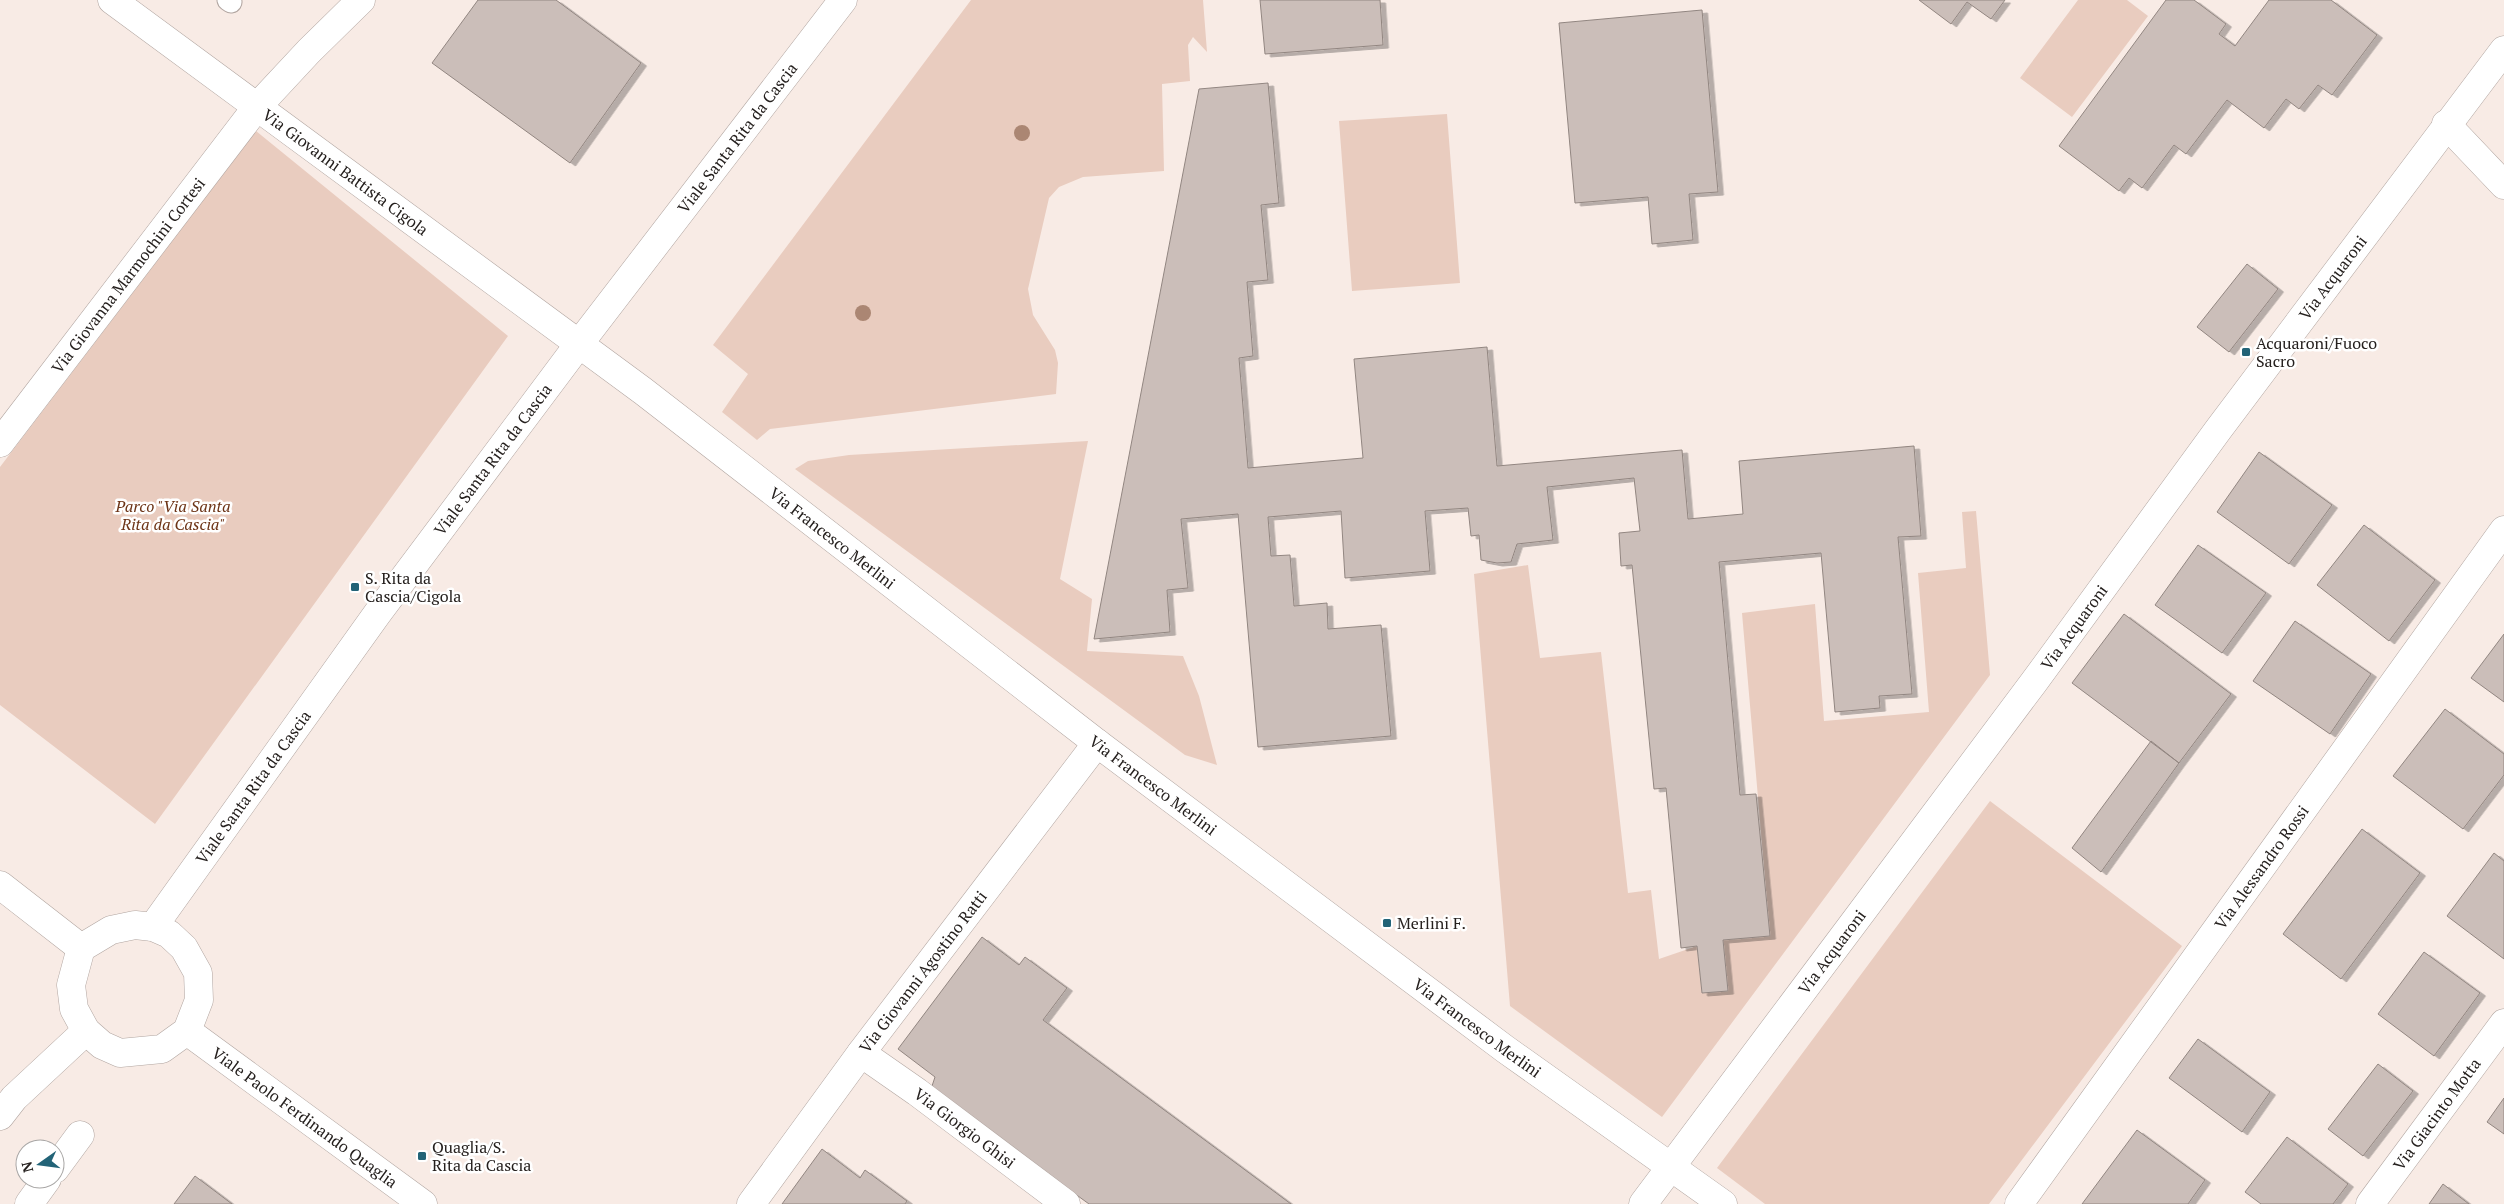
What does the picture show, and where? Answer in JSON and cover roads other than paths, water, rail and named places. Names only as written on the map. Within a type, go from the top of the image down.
[{"type":"street","name":"Via Giovanni Battista Cigola","points":[[112,0],[256,108],[643,391]]},
{"type":"street","name":"Via Giovanna Marmochini Cortesi","points":[[0,443],[256,108],[309,51],[361,0]]},
{"type":"street","name":"Viale Santa Rita da Cascia","points":[[153,927],[376,614],[579,344],[843,0]]},
{"type":"street","name":"Via Acquaroni","points":[[1643,1204],[2028,690],[2218,430],[2446,124],[2504,50]]},
{"type":"street","points":[[2446,124],[2504,185]]},
{"type":"street","name":"Via Francesco Merlini","points":[[643,391],[1098,744],[1505,1049],[1723,1204]]},
{"type":"street","name":"Via Alessandro Rossi","points":[[2019,1204],[2504,530]]},
{"type":"street","name":"Via Giovanni Agostino Ratti","points":[[751,1204],[861,1053],[1098,744]]},
{"type":"street","points":[[0,885],[81,948]]},
{"type":"street","points":[[135,925],[153,927],[168,934],[184,948],[198,973],[199,1000],[187,1031],[162,1049],[120,1052],[102,1045],[86,1031],[74,1009],[72,984],[81,948],[111,930],[135,925]]},
{"type":"street","name":"Via Giacinto Motta","points":[[2370,1204],[2504,1023]]},
{"type":"street","points":[[0,1116],[14,1098],[86,1031]]},
{"type":"street","name":"Viale Paolo Ferdinando Quaglia","points":[[187,1031],[422,1204]]},
{"type":"street","name":"Via Giorgio Ghisi","points":[[861,1053],[917,1092],[1066,1204]]},
{"type":"street","points":[[65,1155],[80,1135]]},
{"type":"street","points":[[29,1204],[40,1189]]},
{"type":"place","name":"Acquaroni/Fuoco Sacro","points":[[2246,352]]},
{"type":"place","name":"S. Rita da Cascia/Cigola","points":[[355,587]]},
{"type":"place","name":"Merlini F.","points":[[1387,923]]},
{"type":"place","name":"Quaglia/S. Rita da Cascia","points":[[422,1156]]},
{"type":"park label","name":"Parco \"Via Santa Rita da Cascia\"","points":[[173,515]]}]
